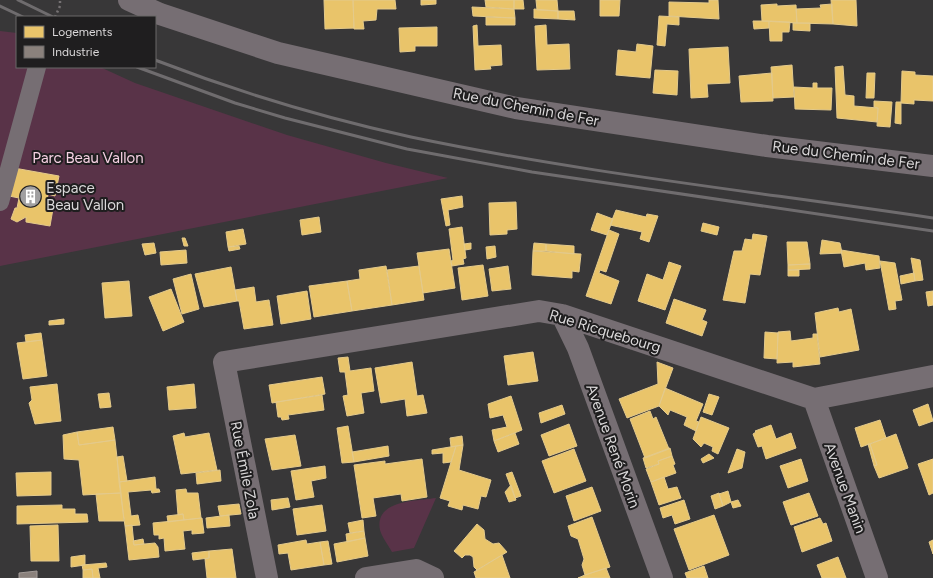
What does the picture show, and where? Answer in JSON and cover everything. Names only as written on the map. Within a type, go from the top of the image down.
[{"type":"street","name":"Rue du Chemin de Fer","points":[[130,0],[160,14],[278,53],[516,108],[766,146],[933,166]]},
{"type":"street","points":[[0,202],[37,68]]},
{"type":"street","name":"Rue Ricquebourg","points":[[224,362],[539,311],[562,315],[814,399],[933,376]]},
{"type":"street","name":"Avenue René Morin","points":[[562,315],[578,348],[662,578]]},
{"type":"street","name":"Rue Émile Zola","points":[[224,362],[267,578]]},
{"type":"street","name":"Avenue Manin","points":[[814,399],[877,578]]},
{"type":"street","points":[[366,578],[416,570],[433,578]]},
{"type":"path","points":[[55,16],[60,6],[60,0]]},
{"type":"green space","name":"Parc Beau Vallon","points":[[0,31],[16,33],[16,68],[102,68],[135,83],[287,135],[386,163],[448,178],[0,266]]},
{"type":"green space","points":[[436,498],[414,548],[392,552],[380,530],[380,520],[383,513],[390,507],[398,504]]},
{"type":"building: Logements","points":[[324,0],[353,0],[354,28],[325,29]]},
{"type":"building: Logements","points":[[353,0],[395,0],[396,9],[377,9],[376,20],[363,21],[364,29],[354,29]]},
{"type":"building: Logements","points":[[421,0],[436,0],[436,4],[421,5]]},
{"type":"building: Logements","points":[[485,0],[514,0],[514,9],[486,7]]},
{"type":"building: Logements","points":[[514,0],[523,0],[524,9],[514,9]]},
{"type":"building: Logements","points":[[536,0],[557,0],[558,11],[537,10]]},
{"type":"building: Logements","points":[[600,0],[620,0],[619,16],[600,16]]},
{"type":"building: Logements","points":[[709,0],[718,0],[719,19],[669,16],[669,2],[709,3]]},
{"type":"building: Logements","points":[[831,0],[856,0],[857,26],[833,24]]},
{"type":"building: Logements","points":[[777,4],[777,6],[796,5],[797,23],[762,21],[761,5]]},
{"type":"building: Logements","points":[[832,4],[833,24],[797,23],[796,9],[821,8],[820,5]]},
{"type":"building: Logements","points":[[472,7],[514,9],[515,18],[473,16]]},
{"type":"building: Logements","points":[[534,9],[558,11],[558,19],[534,18]]},
{"type":"building: Logements","points":[[558,11],[574,11],[575,20],[558,19]]},
{"type":"building: Logements","points":[[659,16],[679,17],[679,25],[667,24],[665,46],[657,45]]},
{"type":"building: Logements","points":[[486,17],[515,18],[515,25],[486,25]]},
{"type":"building: Logements","points":[[753,21],[769,21],[769,28],[754,29]]},
{"type":"building: Logements","points":[[769,21],[790,22],[789,32],[782,32],[782,41],[770,41]]},
{"type":"building: Logements","points":[[793,23],[810,23],[810,31],[793,30]]},
{"type":"building: Logements","points":[[477,25],[478,46],[501,45],[502,65],[490,66],[491,69],[475,70],[473,26]]},
{"type":"building: Logements","points":[[546,25],[547,45],[569,44],[570,69],[537,70],[535,26]]},
{"type":"building: Logements","points":[[437,27],[437,46],[415,46],[415,51],[400,52],[399,28]]},
{"type":"building: Logements","points":[[637,44],[653,46],[650,78],[616,75],[618,50],[636,52]]},
{"type":"building: Logements","points":[[728,47],[730,83],[707,84],[708,97],[691,98],[689,49]]},
{"type":"building: Logements","points":[[792,65],[794,97],[773,98],[771,67]]},
{"type":"building: Logements","points":[[843,66],[845,95],[854,96],[854,106],[878,108],[877,122],[837,118],[835,67]]},
{"type":"building: Logements","points":[[655,70],[678,71],[677,95],[653,93]]},
{"type":"building: Logements","points":[[902,71],[915,72],[915,75],[933,76],[933,101],[914,100],[914,104],[901,103]]},
{"type":"building: Logements","points":[[772,73],[773,101],[741,102],[739,76]]},
{"type":"building: Logements","points":[[867,73],[875,73],[874,98],[866,98]]},
{"type":"building: Logements","points":[[813,83],[817,83],[817,88],[832,88],[831,110],[795,109],[794,87],[813,88]]},
{"type":"building: Logements","points":[[874,101],[892,102],[890,127],[877,126],[878,108],[874,107]]},
{"type":"building: Logements","points":[[896,102],[901,102],[901,124],[895,123]]},
{"type":"building: Logements","name":"Espace Beau Vallon","points":[[14,168],[59,176],[55,196],[48,194],[47,202],[54,203],[50,226],[26,222],[26,217],[17,222],[11,219],[15,208],[17,208],[19,198],[9,196]]},
{"type":"building: Logements","points":[[462,196],[463,207],[448,210],[450,225],[446,226],[441,199]]},
{"type":"building: Logements","points":[[516,202],[517,229],[507,230],[507,234],[490,235],[489,203]]},
{"type":"building: Logements","points":[[616,210],[646,217],[647,214],[658,216],[649,242],[640,239],[642,232],[610,225]]},
{"type":"building: Logements","points":[[597,213],[613,219],[607,235],[591,230]]},
{"type":"building: Logements","points":[[319,217],[321,232],[302,235],[300,220]]},
{"type":"building: Logements","points":[[703,223],[719,227],[717,235],[701,231]]},
{"type":"building: Logements","points":[[462,227],[466,258],[463,259],[464,264],[452,266],[451,261],[453,260],[449,229]]},
{"type":"building: Logements","points":[[243,229],[246,244],[228,247],[226,232]]},
{"type":"building: Logements","points":[[609,230],[619,234],[606,272],[600,270],[599,273],[619,281],[611,304],[586,296]]},
{"type":"building: Logements","points":[[753,234],[767,236],[760,275],[750,274],[745,303],[723,300],[734,251],[742,251],[745,239],[752,240]]},
{"type":"building: Logements","points":[[182,238],[185,238],[188,246],[184,246]]},
{"type":"building: Logements","points":[[822,240],[840,243],[842,253],[820,254]]},
{"type":"building: Logements","points":[[787,242],[807,242],[810,264],[788,265]]},
{"type":"building: Logements","points":[[154,243],[156,253],[145,255],[142,244]]},
{"type":"building: Logements","points":[[471,243],[471,249],[465,250],[464,244]]},
{"type":"building: Logements","points":[[534,243],[546,244],[546,251],[533,251]]},
{"type":"building: Logements","points":[[546,244],[574,246],[574,254],[546,251]]},
{"type":"building: Logements","points":[[239,246],[240,249],[229,251],[228,247]]},
{"type":"building: Logements","points":[[495,246],[496,257],[487,259],[486,247]]},
{"type":"building: Logements","points":[[449,249],[455,288],[423,293],[417,253]]},
{"type":"building: Logements","points":[[186,250],[187,263],[161,265],[160,252]]},
{"type":"building: Logements","points":[[841,250],[879,256],[880,268],[866,270],[865,263],[844,267]]},
{"type":"building: Logements","points":[[533,251],[581,254],[579,272],[572,271],[572,278],[532,275]]},
{"type":"building: Logements","points":[[911,258],[920,260],[923,280],[915,281]]},
{"type":"building: Logements","points":[[880,261],[895,263],[902,300],[895,301],[896,309],[889,310]]},
{"type":"building: Logements","points":[[669,262],[681,266],[665,310],[638,301],[647,274],[663,280]]},
{"type":"building: Logements","points":[[810,264],[810,269],[788,270],[788,265]]},
{"type":"building: Logements","points":[[483,265],[488,296],[462,300],[458,268]]},
{"type":"building: Logements","points":[[386,266],[392,305],[352,311],[347,281],[360,279],[359,270]]},
{"type":"building: Logements","points":[[419,266],[424,300],[392,305],[387,270]]},
{"type":"building: Logements","points":[[508,266],[511,289],[492,291],[489,269]]},
{"type":"building: Logements","points":[[231,267],[237,301],[204,307],[195,274]]},
{"type":"building: Logements","points":[[788,270],[799,270],[799,276],[788,276]]},
{"type":"building: Logements","points":[[914,273],[915,281],[901,284],[900,276]]},
{"type":"building: Logements","points":[[191,274],[199,309],[182,314],[173,279]]},
{"type":"building: Logements","points":[[129,281],[132,316],[105,318],[102,283]]},
{"type":"building: Logements","points":[[347,281],[352,311],[314,317],[309,286]]},
{"type":"building: Logements","points":[[254,287],[256,302],[269,300],[273,325],[244,329],[239,301],[237,301],[235,290]]},
{"type":"building: Logements","points":[[171,289],[184,322],[163,331],[149,297]]},
{"type":"building: Logements","points":[[307,291],[311,319],[281,324],[277,296]]},
{"type":"building: Logements","points":[[933,291],[933,305],[928,306],[926,292]]},
{"type":"building: Logements","points":[[674,299],[706,310],[702,320],[707,322],[702,336],[666,323]]},
{"type":"building: Logements","points":[[838,308],[839,312],[851,309],[859,350],[820,357],[815,313]]},
{"type":"building: Logements","points":[[64,319],[64,324],[49,325],[49,321]]},
{"type":"building: Logements","points":[[790,331],[791,341],[813,338],[813,334],[817,334],[820,364],[793,367],[793,362],[777,363],[778,332]]},
{"type":"building: Logements","points":[[765,332],[778,333],[777,359],[764,358]]},
{"type":"building: Logements","points":[[41,333],[42,340],[26,342],[25,335]]},
{"type":"building: Logements","points":[[42,340],[47,376],[23,379],[17,343]]},
{"type":"building: Logements","points":[[533,352],[538,381],[508,385],[504,356]]},
{"type":"building: Logements","points":[[348,357],[350,371],[371,368],[374,391],[361,393],[364,413],[347,416],[343,396],[348,395],[345,372],[340,372],[338,358]]},
{"type":"building: Logements","points":[[412,362],[417,396],[423,395],[427,413],[407,416],[405,399],[381,403],[375,368]]},
{"type":"building: Logements","points":[[657,362],[673,368],[659,406],[627,418],[619,399],[658,384]]},
{"type":"building: Logements","points":[[322,377],[325,394],[272,403],[269,385]]},
{"type":"building: Logements","points":[[57,384],[61,421],[35,424],[29,403],[32,400],[30,387]]},
{"type":"building: Logements","points":[[194,384],[196,408],[169,410],[167,387]]},
{"type":"building: Logements","points":[[665,388],[703,404],[696,421],[699,422],[696,431],[684,425],[687,417],[670,410],[668,415],[659,406]]},
{"type":"building: Logements","points":[[109,393],[111,407],[100,408],[98,394]]},
{"type":"building: Logements","points":[[709,394],[719,397],[712,415],[703,412]]},
{"type":"building: Logements","points":[[322,395],[324,410],[288,415],[289,419],[282,420],[281,417],[278,417],[276,402]]},
{"type":"building: Logements","points":[[511,396],[522,430],[494,441],[492,430],[507,427],[503,415],[490,418],[488,404]]},
{"type":"building: Logements","points":[[928,404],[933,421],[919,426],[913,410]]},
{"type":"building: Logements","points":[[562,405],[565,414],[541,423],[539,413]]},
{"type":"building: Logements","points":[[650,411],[653,419],[656,417],[669,449],[645,458],[630,419]]},
{"type":"building: Logements","points":[[701,417],[729,428],[718,454],[712,451],[713,447],[704,443],[701,447],[693,439]]},
{"type":"building: Logements","points":[[880,420],[886,438],[861,447],[855,428]]},
{"type":"building: Logements","points":[[569,424],[577,446],[549,456],[541,435]]},
{"type":"building: Logements","points":[[771,425],[776,439],[791,433],[796,448],[766,459],[762,446],[758,447],[753,434],[756,432],[755,431]]},
{"type":"building: Logements","points":[[348,426],[354,462],[342,463],[337,428]]},
{"type":"building: Logements","points":[[113,427],[115,440],[79,445],[77,432]]},
{"type":"building: Logements","points":[[77,432],[79,445],[115,440],[121,493],[83,495],[79,460],[64,459],[63,435]]},
{"type":"building: Logements","points":[[184,433],[185,437],[209,433],[217,470],[181,474],[173,436]]},
{"type":"building: Logements","points":[[515,433],[519,444],[498,452],[494,441]]},
{"type":"building: Logements","points":[[896,434],[908,468],[879,478],[874,466],[877,465],[870,444]]},
{"type":"building: Logements","points":[[295,435],[301,466],[272,470],[265,439]]},
{"type":"building: Logements","points":[[462,436],[463,445],[451,447],[450,438]]},
{"type":"building: Logements","points":[[868,444],[870,444],[877,465],[874,466]]},
{"type":"building: Logements","points":[[463,445],[459,470],[491,480],[486,497],[481,496],[478,509],[463,505],[462,510],[448,506],[450,501],[440,498],[456,446]]},
{"type":"building: Logements","points":[[388,446],[389,456],[354,462],[352,452]]},
{"type":"building: Logements","points":[[456,446],[451,462],[443,463],[443,453],[432,454],[432,450]]},
{"type":"building: Logements","points":[[670,448],[672,456],[658,461],[659,464],[646,468],[643,458]]},
{"type":"building: Logements","points":[[574,449],[586,481],[554,493],[542,461]]},
{"type":"building: Logements","points":[[737,449],[745,452],[742,468],[728,473]]},
{"type":"building: Logements","points":[[709,454],[714,458],[703,463],[701,459]]},
{"type":"building: Logements","points":[[123,456],[127,481],[119,482],[117,457]]},
{"type":"building: Logements","points":[[672,456],[676,473],[651,482],[646,469],[659,464],[658,461]]},
{"type":"building: Logements","points":[[422,459],[427,497],[402,501],[401,494],[373,498],[376,516],[362,518],[354,465],[385,461],[385,464]]},
{"type":"building: Logements","points":[[801,459],[808,481],[788,488],[780,466]]},
{"type":"building: Logements","points":[[933,459],[933,493],[929,495],[918,464]]},
{"type":"building: Logements","points":[[325,466],[326,478],[311,481],[314,497],[296,500],[291,471]]},
{"type":"building: Logements","points":[[220,470],[221,481],[197,484],[196,473]]},
{"type":"building: Logements","points":[[51,472],[51,495],[17,496],[16,473]]},
{"type":"building: Logements","points":[[512,472],[521,496],[515,498],[506,474]]},
{"type":"building: Logements","points":[[155,477],[156,489],[159,489],[160,492],[152,493],[151,490],[128,492],[131,516],[138,515],[140,525],[125,526],[119,482]]},
{"type":"building: Logements","points":[[664,477],[668,489],[677,487],[681,498],[659,505],[651,482]]},
{"type":"building: Logements","points":[[511,485],[516,500],[509,502],[505,492]]},
{"type":"building: Logements","points":[[592,487],[601,511],[574,521],[566,496]]},
{"type":"building: Logements","points":[[186,489],[187,493],[198,493],[201,518],[184,520],[183,514],[178,515],[176,490]]},
{"type":"building: Logements","points":[[728,491],[731,502],[723,506],[719,494]]},
{"type":"building: Logements","points":[[121,493],[124,521],[99,521],[96,494]]},
{"type":"building: Logements","points":[[719,493],[723,506],[715,509],[711,496]]},
{"type":"building: Logements","points":[[809,493],[818,516],[791,525],[783,502]]},
{"type":"building: Logements","points":[[288,498],[290,507],[272,510],[271,500]]},
{"type":"building: Logements","points":[[684,500],[690,519],[675,524],[672,515],[663,518],[660,508]]},
{"type":"building: Logements","points":[[738,500],[741,506],[733,508],[731,502]]},
{"type":"building: Logements","points":[[239,504],[241,514],[220,516],[218,506]]},
{"type":"building: Logements","points":[[62,505],[62,509],[75,509],[75,514],[87,514],[88,522],[17,524],[17,506]]},
{"type":"building: Logements","points":[[322,505],[326,531],[297,535],[293,509]]},
{"type":"building: Logements","points":[[183,514],[184,520],[168,522],[167,516]]},
{"type":"building: Logements","points":[[229,515],[230,526],[207,528],[206,518]]},
{"type":"building: Logements","points":[[714,515],[729,555],[689,570],[674,529]]},
{"type":"building: Logements","points":[[592,517],[610,567],[585,575],[582,565],[584,559],[578,539],[571,536],[568,526]]},
{"type":"building: Logements","points":[[202,518],[204,533],[192,534],[192,530],[183,531],[185,549],[165,551],[164,538],[159,539],[159,535],[154,535],[153,523]]},
{"type":"building: Logements","points":[[820,518],[823,524],[826,523],[832,541],[802,552],[794,527]]},
{"type":"building: Logements","points":[[363,520],[364,531],[350,533],[348,523]]},
{"type":"building: Logements","points":[[477,524],[484,530],[485,539],[493,544],[499,543],[507,552],[477,570],[474,567],[473,557],[470,555],[465,555],[462,558],[454,551]]},
{"type":"building: Logements","points":[[58,525],[59,561],[31,561],[30,526]]},
{"type":"building: Logements","points":[[132,525],[134,545],[155,543],[158,547],[159,557],[129,560],[125,526]]},
{"type":"building: Logements","points":[[364,531],[365,538],[347,542],[346,534]]},
{"type":"building: Logements","points":[[365,538],[368,556],[337,562],[334,544]]},
{"type":"building: Logements","points":[[143,539],[144,544],[134,545],[133,541]]},
{"type":"building: Logements","points":[[306,540],[307,544],[320,542],[324,565],[291,570],[288,553],[279,554],[278,545]]},
{"type":"building: Logements","points":[[933,540],[933,554],[929,542]]},
{"type":"building: Logements","points":[[328,541],[332,564],[324,565],[320,542]]},
{"type":"building: Logements","points":[[232,549],[236,578],[207,578],[205,559],[209,558],[209,551]]},
{"type":"building: Logements","points":[[209,551],[209,558],[193,560],[192,553]]},
{"type":"building: Logements","points":[[85,555],[85,565],[71,567],[71,557]]},
{"type":"building: Logements","points":[[502,555],[510,578],[476,578],[474,572]]},
{"type":"building: Logements","points":[[838,557],[846,578],[822,578],[817,565]]},
{"type":"building: Logements","points":[[106,563],[107,567],[98,568],[100,578],[93,578],[92,569],[83,570],[82,565]]},
{"type":"building: Logements","points":[[704,566],[708,578],[687,578],[685,573]]},
{"type":"building: Logements","points":[[606,568],[610,578],[578,578],[585,575]]},
{"type":"building: Logements","points":[[92,569],[93,578],[83,578],[83,570]]},
{"type":"building: Industrie","points":[[37,571],[37,578],[19,578],[19,573]]},
{"type":"railway","points":[[18,0],[51,16]]},
{"type":"railway","points":[[0,6],[21,16]]},
{"type":"railway","points":[[156,60],[218,83],[314,113],[411,137],[476,150],[606,172],[933,218]]},
{"type":"railway","points":[[140,68],[235,103],[285,118],[407,149],[532,172],[933,231]]},
{"type":"place","name":"Espace Beau Vallon","points":[[31,197]]}]
